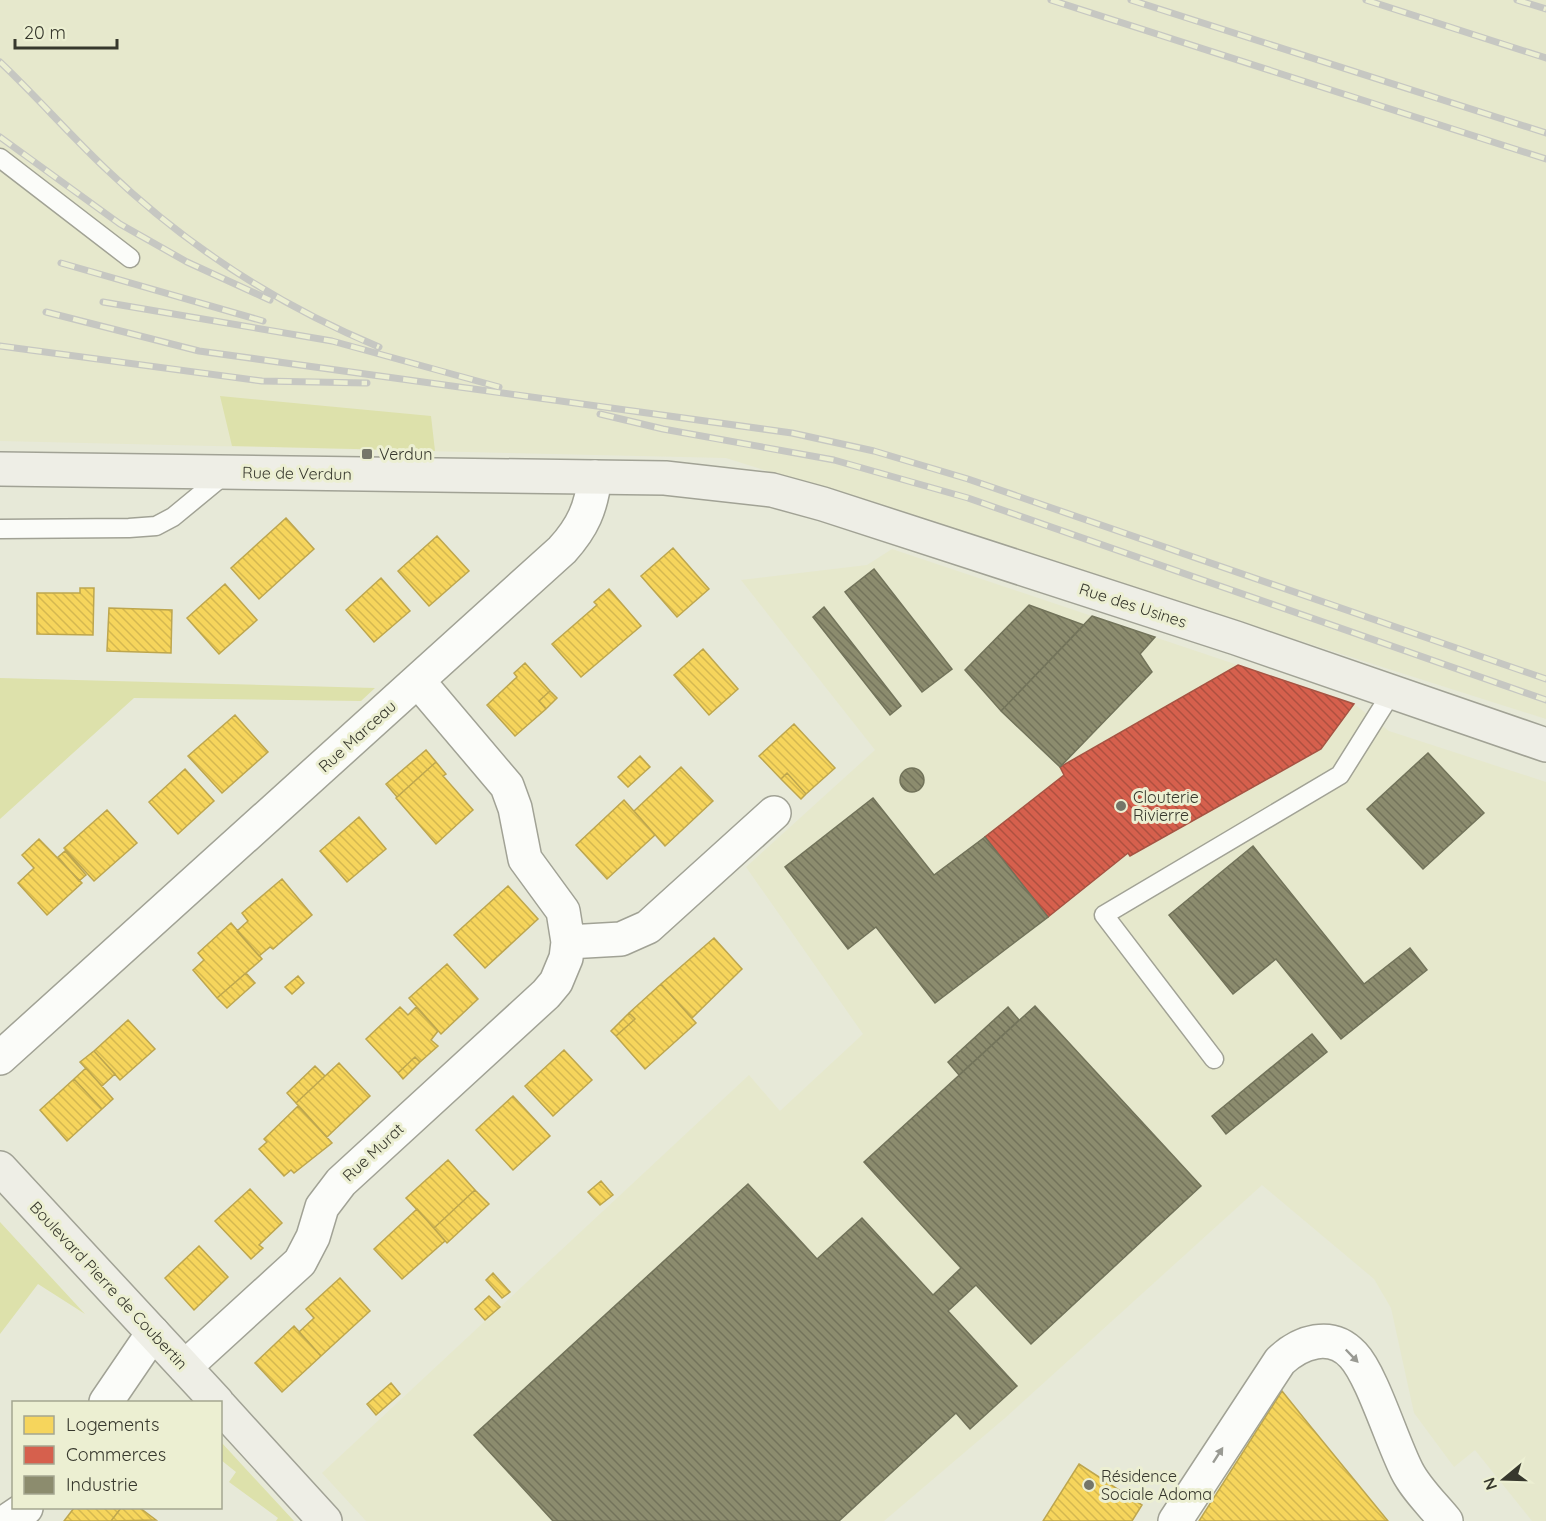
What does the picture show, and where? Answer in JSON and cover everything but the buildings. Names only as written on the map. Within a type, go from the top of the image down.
[{"type":"street","name":"Rue de Verdun","points":[[0,469],[595,477]]},
{"type":"street","name":"Rue des Usines","points":[[595,477],[665,478],[714,483],[772,490],[823,504],[1236,638],[1546,745]]},
{"type":"street","name":"Rue Marceau","points":[[0,1058],[418,681],[575,536],[591,507],[595,477]]},
{"type":"street","name":"Rue Murat","points":[[184,1367],[300,1262],[314,1237],[322,1206],[341,1182],[546,994],[562,969],[568,942],[563,911],[525,859],[515,808],[507,786],[418,681]]},
{"type":"street","points":[[568,942],[621,939],[648,927],[774,813]]},
{"type":"street","name":"Boulevard Pierre de Coubertin","points":[[0,1168],[216,1401]]},
{"type":"street","points":[[107,1401],[153,1333]]},
{"type":"street","points":[[1175,1521],[1280,1361],[1292,1350],[1315,1341],[1342,1346],[1359,1363],[1408,1474],[1446,1521]]},
{"type":"street","points":[[222,1408],[325,1521]]},
{"type":"lane","points":[[0,158],[130,258]]},
{"type":"lane","points":[[0,529],[156,526],[173,517],[228,472]]},
{"type":"lane","points":[[1214,1059],[1104,915],[1340,775],[1392,692]]},
{"type":"shaded area","points":[[0,0],[1546,0],[1546,719],[726,458],[0,441]]},
{"type":"shaded area","points":[[892,549],[1354,704],[1389,731],[1546,782],[1546,1521],[1532,1521],[1475,1450],[1454,1467],[1414,1413],[1391,1308],[1374,1279],[1262,1185],[1005,1418],[884,1521],[366,1521],[322,1473],[749,1075],[780,1111],[863,1034],[746,867],[875,750],[741,580],[867,565]]},
{"type":"green space","points":[[220,396],[431,416],[435,451],[232,446]]},
{"type":"green space","points":[[0,678],[375,688],[361,701],[134,698],[0,819]]},
{"type":"green space","points":[[0,1222],[85,1314],[38,1284],[0,1334]]},
{"type":"green space","points":[[222,1443],[294,1521],[276,1521],[278,1518],[229,1482],[236,1472],[222,1461]]},
{"type":"railway","points":[[1051,0],[1546,159]]},
{"type":"railway","points":[[1131,0],[1546,133]]},
{"type":"railway","points":[[1366,0],[1546,58]]},
{"type":"railway","points":[[1517,0],[1546,9]]},
{"type":"railway","points":[[0,62],[136,197],[200,248],[234,271],[305,312],[379,347]]},
{"type":"railway","points":[[0,137],[120,224],[187,262],[270,300]]},
{"type":"railway","points":[[61,263],[263,321]]},
{"type":"railway","points":[[103,302],[332,341],[499,387]]},
{"type":"railway","points":[[46,312],[199,351],[792,433],[874,451],[968,479],[1546,679]]},
{"type":"railway","points":[[0,346],[262,381],[367,383]]},
{"type":"railway","points":[[600,414],[663,429],[834,460],[968,498],[1546,700]]},
{"type":"place","name":"Verdun","points":[[367,454]]},
{"type":"place","name":"Clouterie Rivierre","points":[[1121,806]]},
{"type":"place","name":"Résidence Sociale Adoma","points":[[1089,1485]]}]
